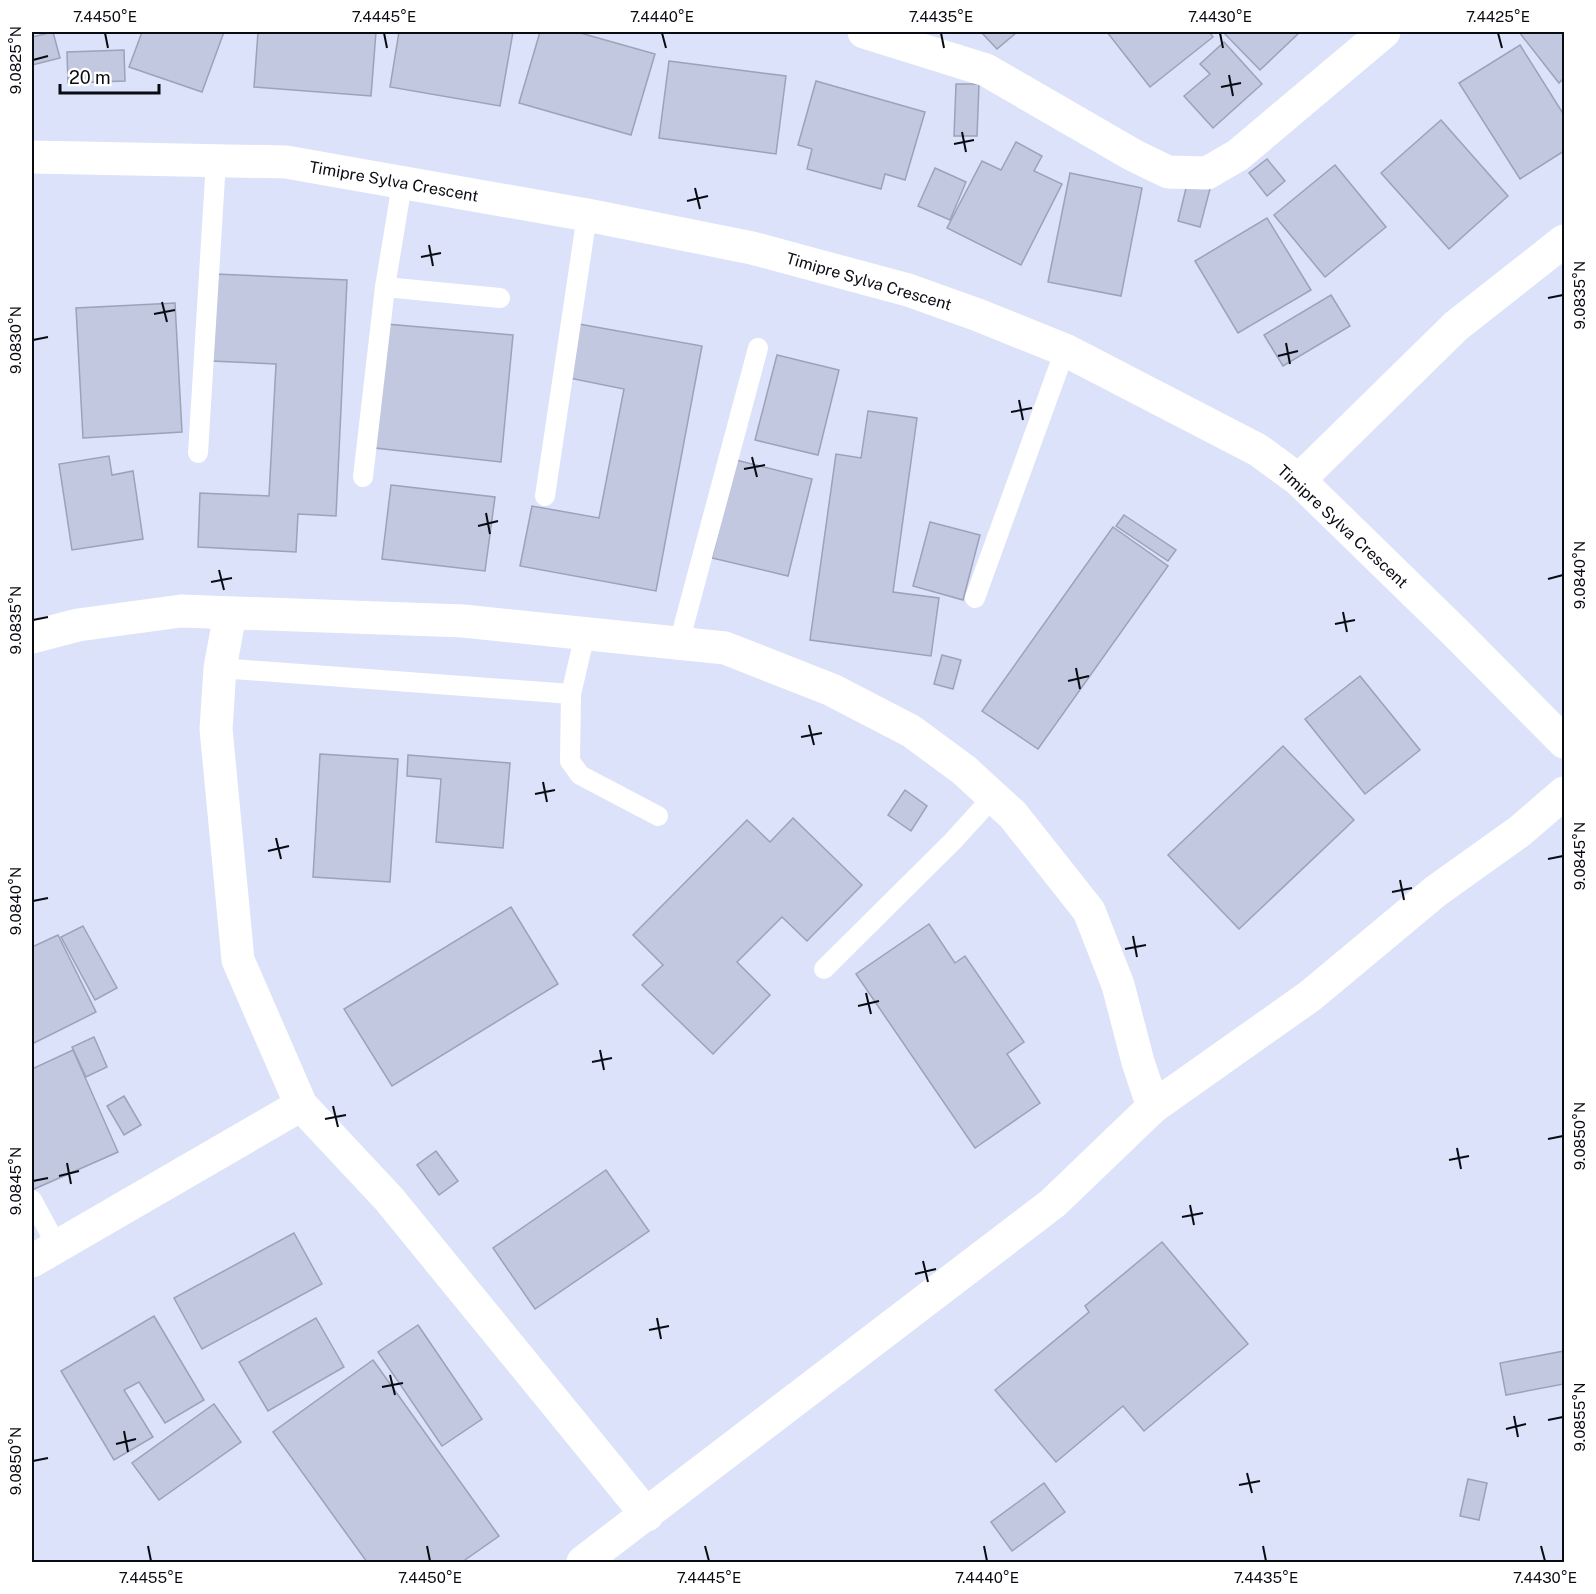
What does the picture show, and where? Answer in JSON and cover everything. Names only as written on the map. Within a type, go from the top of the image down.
[{"type":"street","points":[[864,32],[986,70],[1133,155],[1168,172],[1207,173],[1238,155],[1384,32]]},
{"type":"street","name":"Timipre Sylva Crescent","points":[[32,157],[286,162],[587,215],[752,248],[908,290],[978,315],[1065,350],[1258,450],[1299,480],[1564,742]]},
{"type":"street","points":[[1299,480],[1456,326],[1564,241]]},
{"type":"street","points":[[32,637],[78,625],[181,611],[463,621],[725,648],[832,690],[911,732],[964,770],[1013,815],[1089,911],[1118,985],[1138,1062],[1153,1107]]},
{"type":"street","points":[[230,614],[220,668],[216,729],[237,960],[301,1105],[389,1199],[647,1515]]},
{"type":"street","points":[[583,1563],[1053,1203],[1153,1107],[1310,996],[1436,891],[1520,831],[1564,793]]},
{"type":"street","points":[[44,1253],[301,1105]]},
{"type":"lane","points":[[198,453],[216,161]]},
{"type":"lane","points":[[363,477],[385,287],[402,184]]},
{"type":"lane","points":[[545,496],[587,215]]},
{"type":"lane","points":[[385,287],[500,298]]},
{"type":"lane","points":[[679,643],[758,348]]},
{"type":"lane","points":[[975,598],[1065,350]]},
{"type":"lane","points":[[585,634],[571,694],[570,761],[580,775],[658,816]]},
{"type":"lane","points":[[220,668],[571,694]]},
{"type":"lane","points":[[824,969],[953,841],[993,797]]},
{"type":"lane","points":[[32,1200],[44,1253]]},
{"type":"building","points":[[53,32],[60,58],[32,65],[32,37]]},
{"type":"building","points":[[142,32],[224,32],[202,92],[129,67]]},
{"type":"building","points":[[258,32],[376,32],[371,96],[254,87]]},
{"type":"building","points":[[399,32],[513,32],[500,106],[390,87]]},
{"type":"building","points":[[540,32],[577,32],[655,54],[631,135],[519,103]]},
{"type":"building","points":[[981,32],[1017,32],[997,49]]},
{"type":"building","points":[[1107,32],[1209,32],[1213,37],[1150,87]]},
{"type":"building","points":[[1223,32],[1300,32],[1260,70]]},
{"type":"building","points":[[1519,32],[1564,32],[1564,78],[1559,83]]},
{"type":"building","points":[[1224,42],[1262,84],[1213,128],[1184,96],[1210,74],[1200,64]]},
{"type":"building","points":[[1520,45],[1564,115],[1564,151],[1520,179],[1459,83]]},
{"type":"building","points":[[124,50],[125,81],[68,83],[67,52]]},
{"type":"building","points":[[669,61],[786,76],[776,154],[659,138]]},
{"type":"building","points":[[816,81],[925,112],[905,180],[885,174],[881,189],[807,169],[812,149],[798,145]]},
{"type":"building","points":[[956,84],[979,84],[977,136],[954,136]]},
{"type":"building","points":[[1441,120],[1508,196],[1449,249],[1381,173]]},
{"type":"building","points":[[1016,142],[1042,156],[1034,171],[1062,184],[1021,265],[947,228],[982,161],[1001,170]]},
{"type":"building","points":[[1267,159],[1285,181],[1267,196],[1249,173]]},
{"type":"building","points":[[1335,165],[1386,227],[1325,277],[1274,215]]},
{"type":"building","points":[[935,168],[966,182],[950,220],[918,206]]},
{"type":"building","points":[[1070,173],[1142,188],[1121,296],[1048,282]]},
{"type":"building","points":[[1188,180],[1211,185],[1200,227],[1178,221]]},
{"type":"building","points":[[1267,218],[1311,290],[1238,333],[1195,261]]},
{"type":"building","points":[[215,274],[347,280],[336,516],[298,514],[296,552],[198,547],[200,493],[269,496],[276,364],[211,361]]},
{"type":"building","points":[[1331,295],[1350,326],[1283,366],[1264,335]]},
{"type":"building","points":[[175,303],[182,432],[83,438],[76,308]]},
{"type":"building","points":[[386,324],[513,335],[501,462],[375,448]]},
{"type":"building","points":[[579,324],[702,346],[656,591],[520,566],[532,506],[599,518],[624,389],[569,378]]},
{"type":"building","points":[[777,355],[839,370],[818,455],[755,440]]},
{"type":"building","points":[[868,411],[917,418],[893,592],[939,598],[931,656],[810,640],[836,454],[861,458]]},
{"type":"building","points":[[109,456],[112,475],[133,471],[143,539],[72,550],[59,464]]},
{"type":"building","points":[[736,460],[812,479],[788,576],[712,558]]},
{"type":"building","points":[[391,485],[495,497],[485,571],[382,559]]},
{"type":"building","points":[[1124,515],[1176,550],[1168,561],[1116,526]]},
{"type":"building","points":[[930,522],[980,535],[963,600],[913,586]]},
{"type":"building","points":[[1113,527],[1168,566],[1038,749],[982,711]]},
{"type":"building","points":[[942,655],[961,660],[953,689],[934,684]]},
{"type":"building","points":[[1360,676],[1420,750],[1365,794],[1305,719]]},
{"type":"building","points":[[1283,746],[1354,820],[1239,929],[1168,855]]},
{"type":"building","points":[[320,754],[398,759],[390,882],[313,877]]},
{"type":"building","points":[[408,755],[510,763],[503,848],[436,842],[441,779],[407,776]]},
{"type":"building","points":[[905,790],[927,806],[911,831],[888,815]]},
{"type":"building","points":[[793,818],[862,885],[807,941],[782,917],[737,962],[770,995],[713,1054],[642,985],[663,965],[633,935],[747,820],[770,842]]},
{"type":"building","points":[[511,907],[558,984],[392,1086],[344,1009]]},
{"type":"building","points":[[929,924],[955,963],[965,956],[1024,1042],[1007,1054],[1040,1103],[975,1148],[856,974]]},
{"type":"building","points":[[83,926],[117,988],[95,1000],[61,937]]},
{"type":"building","points":[[58,935],[96,1012],[32,1044],[32,947]]},
{"type":"building","points":[[94,1037],[107,1067],[86,1077],[72,1047]]},
{"type":"building","points":[[73,1050],[118,1152],[32,1190],[32,1069]]},
{"type":"building","points":[[124,1096],[141,1125],[124,1135],[107,1106]]},
{"type":"building","points":[[436,1151],[458,1181],[439,1195],[417,1165]]},
{"type":"building","points":[[606,1170],[649,1231],[535,1309],[493,1248]]},
{"type":"building","points":[[294,1233],[322,1284],[202,1349],[174,1298]]},
{"type":"building","points":[[1162,1242],[1248,1344],[1144,1431],[1123,1406],[1056,1462],[995,1390],[1089,1312],[1085,1306]]},
{"type":"building","points":[[154,1316],[204,1400],[165,1423],[139,1382],[124,1390],[153,1437],[114,1460],[61,1371]]},
{"type":"building","points":[[316,1318],[344,1367],[268,1411],[239,1362]]},
{"type":"building","points":[[418,1325],[482,1419],[442,1446],[378,1352]]},
{"type":"building","points":[[1564,1351],[1564,1384],[1506,1395],[1500,1363]]},
{"type":"building","points":[[373,1360],[499,1536],[462,1562],[367,1562],[273,1432]]},
{"type":"building","points":[[214,1404],[241,1442],[159,1500],[132,1463]]},
{"type":"building","points":[[1468,1479],[1487,1483],[1479,1520],[1460,1516]]},
{"type":"building","points":[[1044,1483],[1065,1512],[1012,1551],[991,1522]]}]
